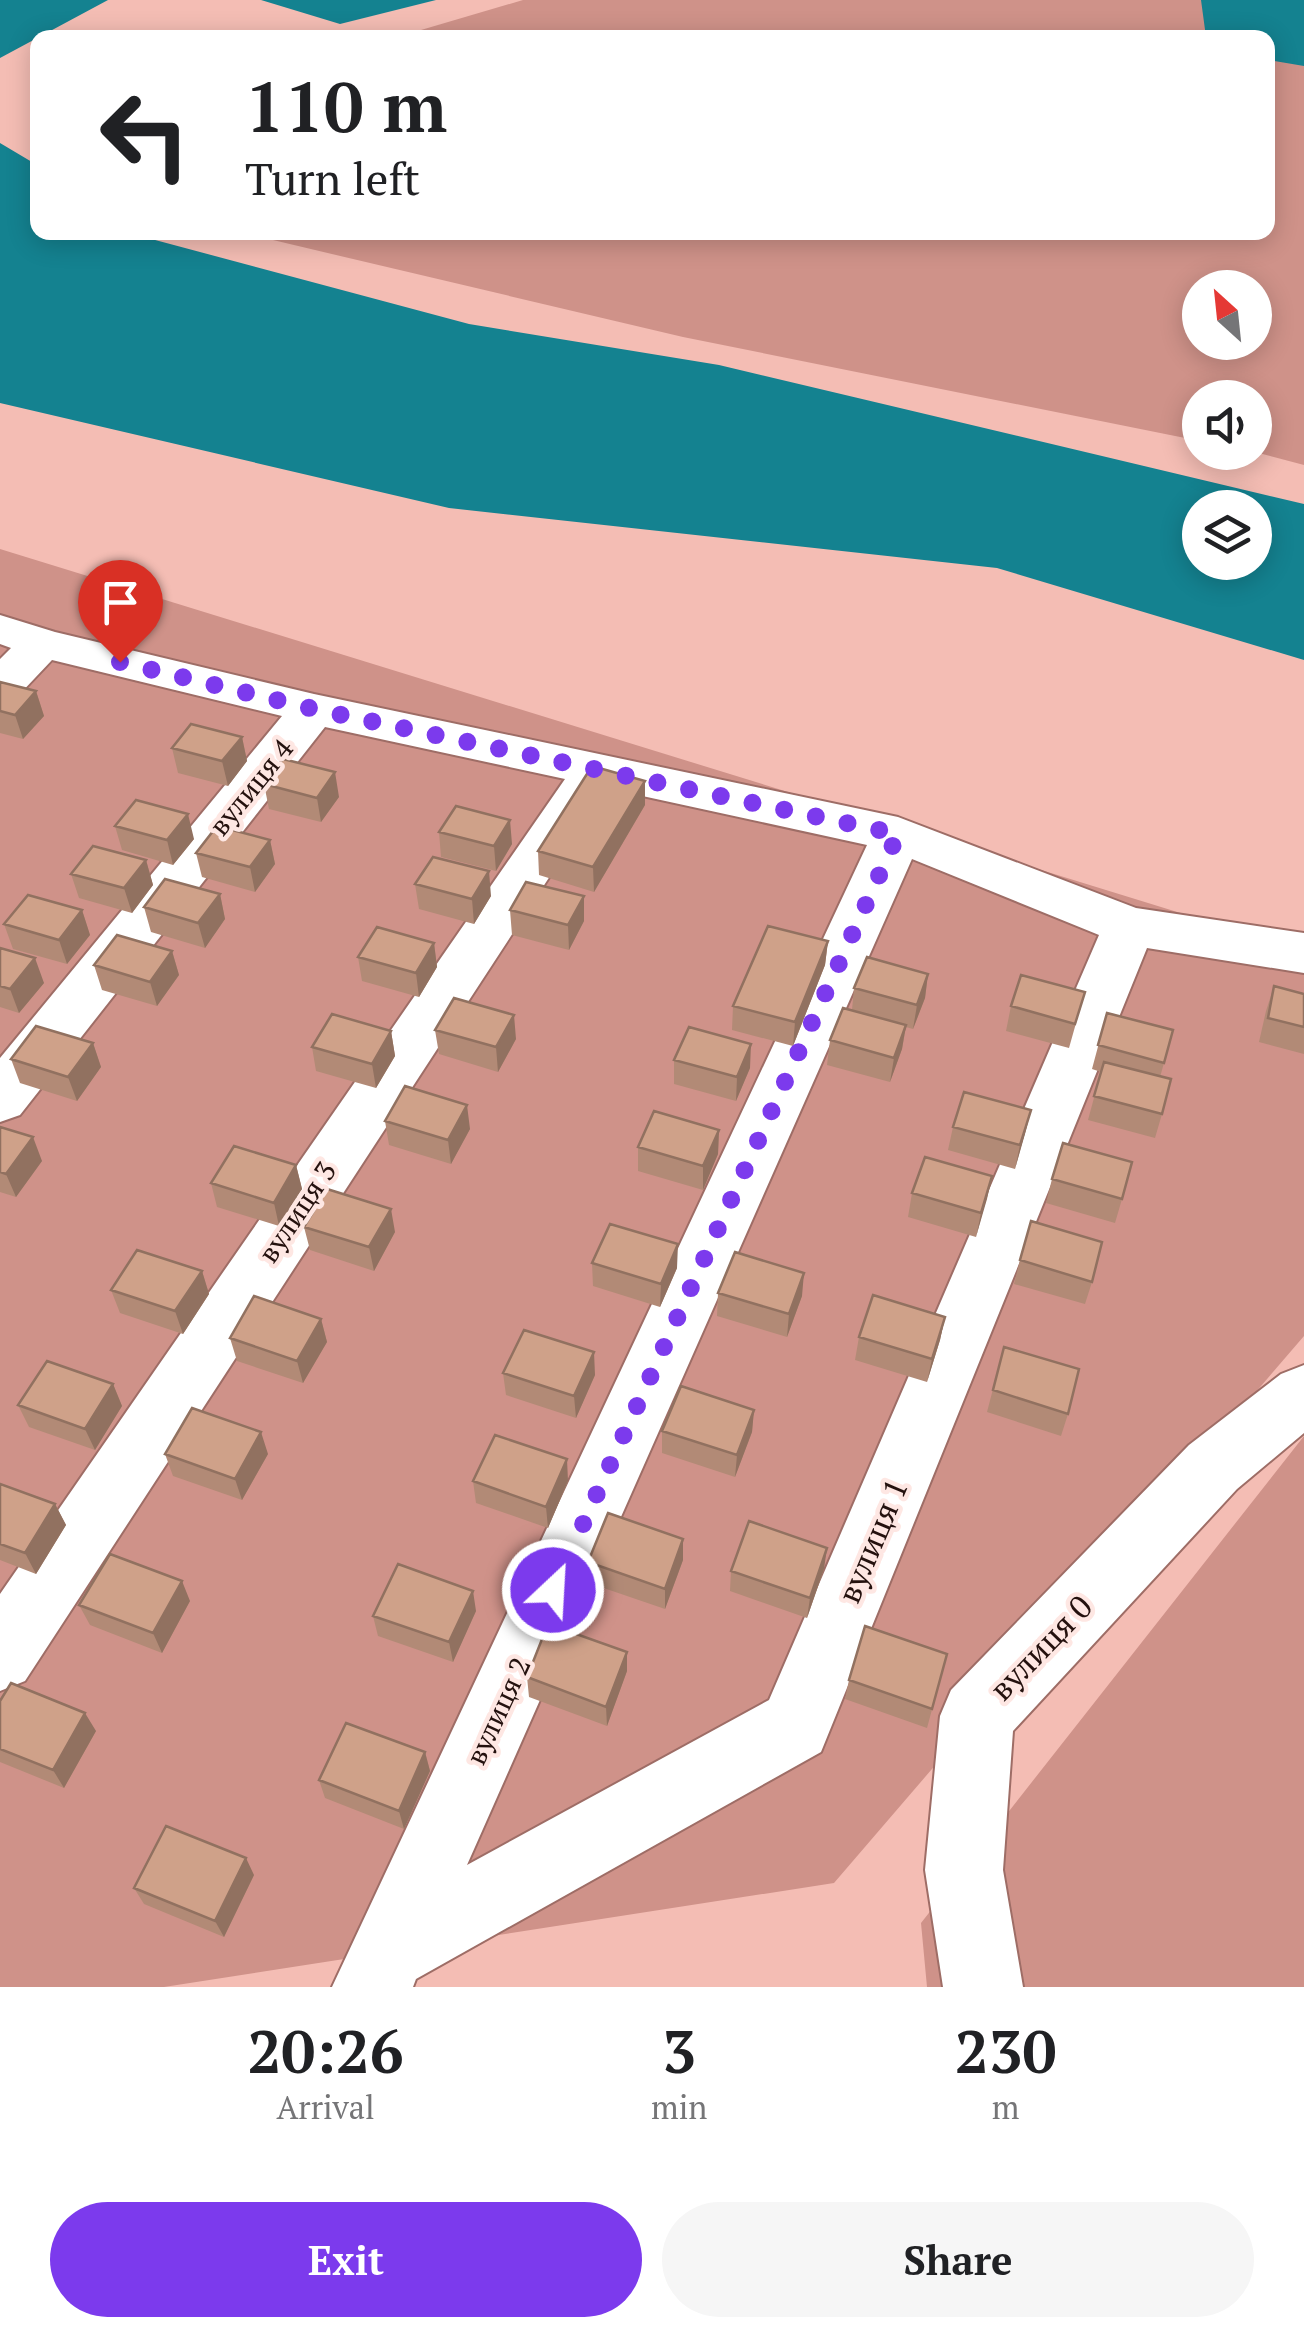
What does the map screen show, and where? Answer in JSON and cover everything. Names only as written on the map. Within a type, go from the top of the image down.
[{"type":"street","points":[[0,686],[21,636],[314,709],[898,834],[1129,926],[1304,952]]},
{"type":"street","name":"вулиця 4","points":[[0,1099],[314,709]]},
{"type":"street","name":"вулиця 3","points":[[0,1656],[594,769]]},
{"type":"street","name":"вулиця 2","points":[[380,1969],[898,834]]},
{"type":"street","name":"вулиця 1","points":[[380,1969],[795,1726],[1129,926]]},
{"type":"street","name":"вулиця 0","points":[[983,1987],[964,1870],[977,1716],[1213,1467],[1304,1394]]},
{"type":"shaded area","points":[[523,0],[1304,0],[1304,465],[1272,457],[1272,380],[1182,380],[1182,437],[683,337],[273,240],[1275,240],[1275,30],[421,30]]},
{"type":"shaded area","points":[[0,549],[1304,951],[1304,1336],[834,1883],[164,1987],[0,1987]]},
{"type":"shaded area","points":[[1304,1436],[1304,1987],[927,1987],[921,1923]]},
{"type":"water","points":[[0,0],[108,0],[52,30],[30,30],[30,42],[0,58]]},
{"type":"water","points":[[261,0],[436,0],[340,24]]},
{"type":"water","points":[[1201,0],[1304,0],[1304,66],[1275,61],[1275,30],[1205,30]]},
{"type":"water","points":[[0,143],[30,161],[30,240],[155,240],[469,324],[719,365],[1245,490],[1182,490],[1182,580],[1272,580],[1272,496],[1304,504],[1304,660],[997,568],[449,508],[0,403]]},
{"type":"building","points":[[0,682],[36,691],[15,715],[0,711]]},
{"type":"building","points":[[191,724],[242,737],[222,761],[172,748]]},
{"type":"building","points":[[283,759],[335,772],[317,798],[264,784]]},
{"type":"building","points":[[592,766],[645,781],[593,867],[538,851]]},
{"type":"building","points":[[136,800],[188,814],[167,840],[115,826]]},
{"type":"building","points":[[456,806],[510,820],[494,846],[439,832]]},
{"type":"building","points":[[217,826],[270,840],[250,867],[196,853]]},
{"type":"building","points":[[93,846],[146,860],[124,888],[71,874]]},
{"type":"building","points":[[433,857],[489,871],[472,899],[415,884]]},
{"type":"building","points":[[165,879],[220,894],[198,923],[144,907]]},
{"type":"building","points":[[526,882],[584,896],[568,925],[510,910]]},
{"type":"building","points":[[28,895],[82,910],[59,940],[4,924]]},
{"type":"building","points":[[768,926],[828,941],[795,1022],[733,1006]]},
{"type":"building","points":[[377,927],[434,943],[416,973],[358,957]]},
{"type":"building","points":[[117,935],[172,951],[150,982],[94,965]]},
{"type":"building","points":[[0,948],[35,958],[10,989],[0,986]]},
{"type":"building","points":[[867,957],[928,974],[917,1005],[854,988]]},
{"type":"building","points":[[1021,975],[1085,992],[1075,1024],[1011,1006]]},
{"type":"building","points":[[1274,986],[1304,994],[1304,1027],[1268,1018]]},
{"type":"building","points":[[454,998],[514,1015],[496,1047],[435,1030]]},
{"type":"building","points":[[843,1008],[906,1025],[894,1058],[830,1040]]},
{"type":"building","points":[[1107,1013],[1173,1030],[1164,1063],[1098,1045]]},
{"type":"building","points":[[332,1014],[391,1031],[372,1064],[312,1047]]},
{"type":"building","points":[[36,1026],[93,1043],[68,1077],[11,1059]]},
{"type":"building","points":[[689,1027],[751,1044],[737,1077],[674,1060]]},
{"type":"building","points":[[1104,1062],[1171,1079],[1162,1114],[1094,1096]]},
{"type":"building","points":[[405,1086],[467,1105],[448,1140],[385,1121]]},
{"type":"building","points":[[964,1092],[1031,1110],[1020,1145],[953,1127]]},
{"type":"building","points":[[654,1111],[719,1130],[703,1166],[638,1147]]},
{"type":"building","points":[[0,1127],[33,1137],[6,1174],[0,1172]]},
{"type":"building","points":[[1063,1143],[1132,1162],[1122,1199],[1052,1179]]},
{"type":"building","points":[[234,1146],[296,1165],[274,1203],[211,1183]]},
{"type":"building","points":[[925,1157],[992,1176],[981,1213],[912,1193]]},
{"type":"building","points":[[327,1189],[391,1209],[369,1247],[304,1227]]},
{"type":"building","points":[[1031,1221],[1102,1242],[1092,1282],[1020,1260]]},
{"type":"building","points":[[610,1224],[678,1244],[661,1284],[592,1263]]},
{"type":"building","points":[[137,1250],[202,1271],[175,1311],[111,1290]]},
{"type":"building","points":[[735,1252],[804,1273],[789,1314],[718,1293]]},
{"type":"building","points":[[873,1295],[945,1317],[932,1359],[859,1337]]},
{"type":"building","points":[[254,1296],[321,1319],[297,1361],[230,1338]]},
{"type":"building","points":[[524,1330],[594,1352],[574,1396],[503,1373]]},
{"type":"building","points":[[1004,1347],[1079,1369],[1068,1414],[993,1390]]},
{"type":"building","points":[[47,1361],[113,1384],[85,1429],[18,1405]]},
{"type":"building","points":[[681,1386],[754,1410],[737,1455],[662,1431]]},
{"type":"building","points":[[192,1408],[261,1432],[235,1479],[165,1454]]},
{"type":"building","points":[[495,1435],[567,1459],[546,1507],[473,1481]]},
{"type":"building","points":[[0,1484],[55,1504],[25,1553],[0,1544]]},
{"type":"building","points":[[608,1513],[683,1539],[665,1589],[588,1562]]},
{"type":"building","points":[[749,1521],[827,1548],[810,1598],[731,1571]]},
{"type":"building","points":[[110,1554],[182,1581],[153,1633],[79,1605]]},
{"type":"building","points":[[398,1564],[473,1591],[449,1642],[373,1616]]},
{"type":"building","points":[[548,1624],[627,1652],[606,1707],[527,1677]]},
{"type":"building","points":[[865,1626],[947,1654],[932,1709],[849,1680]]},
{"type":"building","points":[[11,1683],[85,1713],[53,1770],[0,1749],[0,1701]]},
{"type":"building","points":[[346,1723],[425,1752],[399,1811],[319,1780]]},
{"type":"building","points":[[166,1826],[246,1858],[215,1921],[134,1888]]},
{"type":"route","points":[[120,662],[314,709],[898,834],[553,1590]]}]
